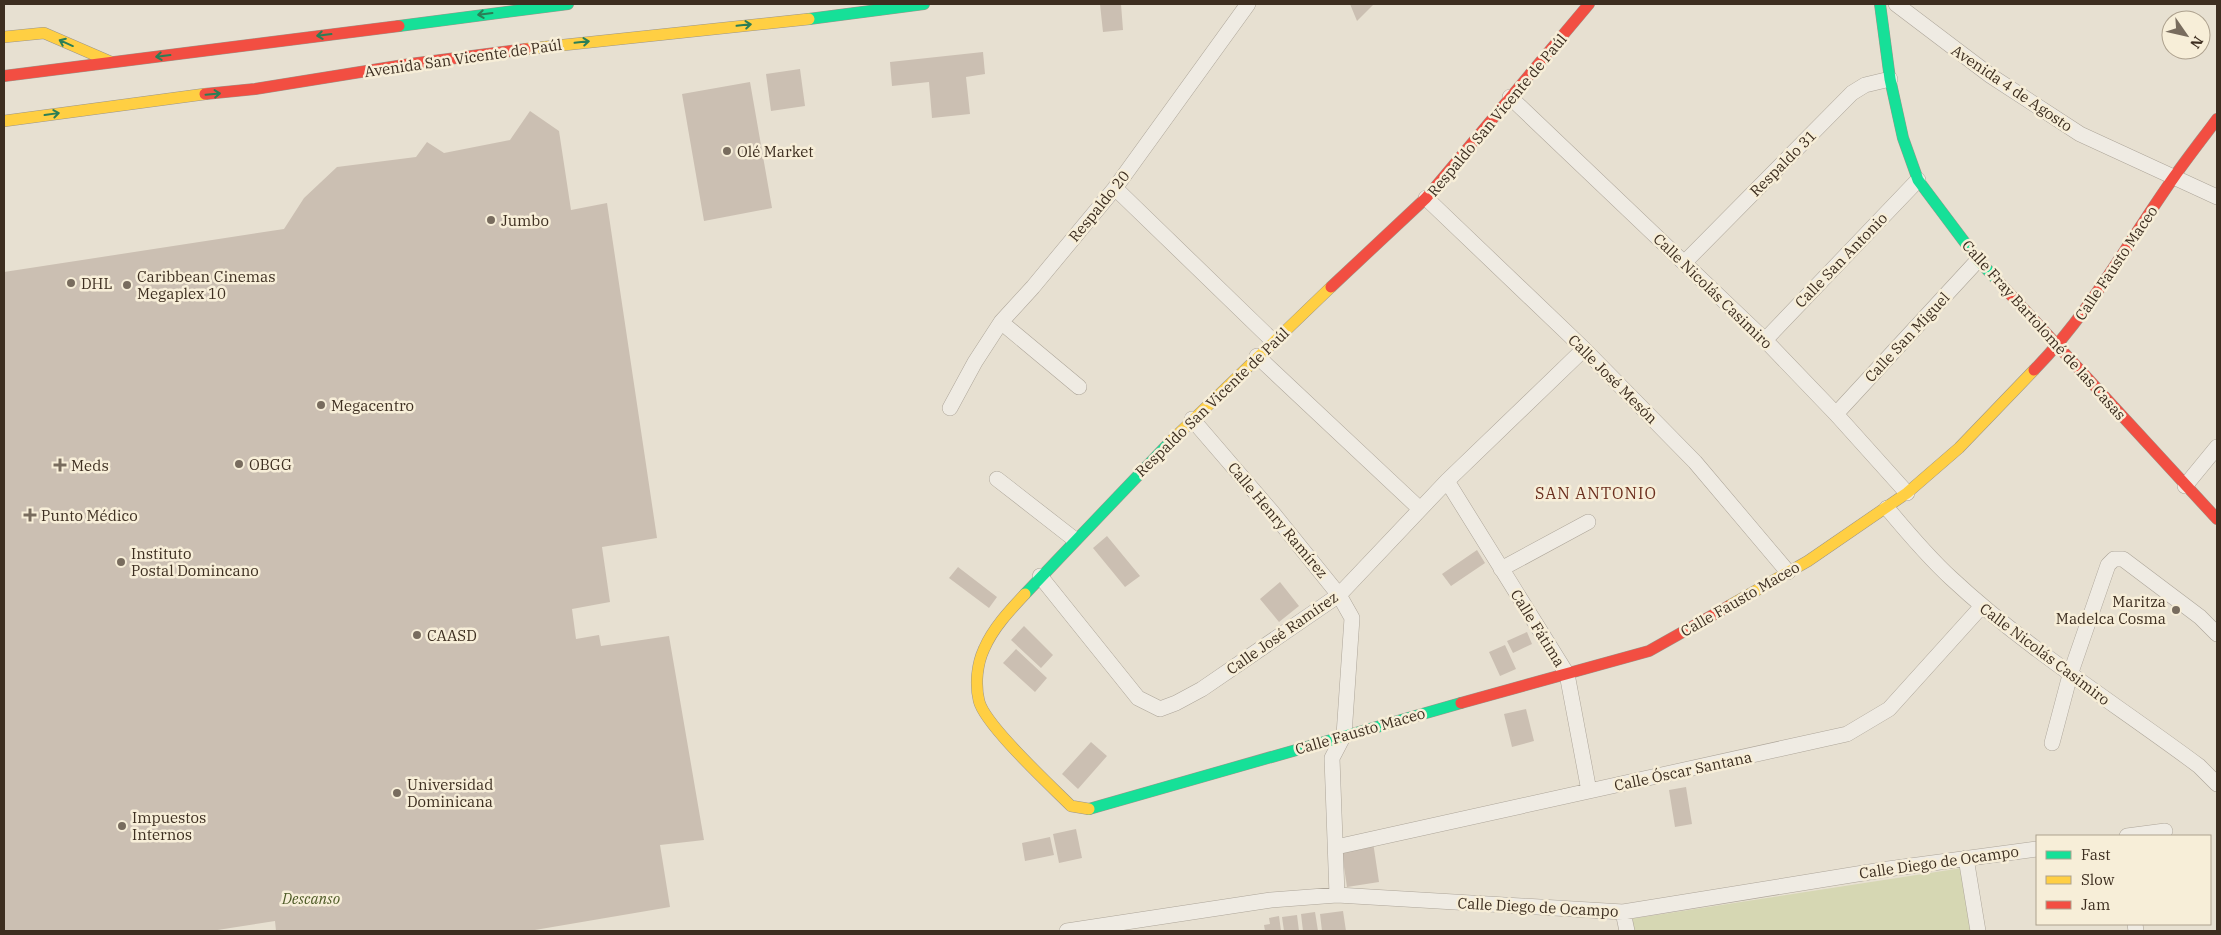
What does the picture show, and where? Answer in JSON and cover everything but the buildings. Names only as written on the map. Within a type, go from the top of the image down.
[{"type":"street","points":[[4,76],[568,4]]},
{"type":"street","name":"Avenida San Vicente de Paúl","points":[[4,121],[151,100],[256,90],[410,64],[552,46],[840,16],[924,4]]},
{"type":"street","name":"Respaldo 20","points":[[950,408],[975,362],[1001,322],[1033,287],[1115,188],[1248,4]]},
{"type":"street","name":"Respaldo San Vicente de Paúl","points":[[1090,809],[1080,810],[1070,806],[990,722],[979,702],[976,679],[984,649],[1005,616],[1074,539],[1257,356],[1426,198],[1590,4]]},
{"type":"street","name":"Calle Fray Bartolomé de las Casas","points":[[1880,4],[1890,79],[1903,138],[1918,180],[1978,260],[2217,519]]},
{"type":"street","name":"Avenida 4 de Agosto","points":[[1896,4],[1991,76],[2080,134],[2217,197]]},
{"type":"street","points":[[4,37],[44,33],[111,62]]},
{"type":"street","name":"Respaldo 31","points":[[1685,262],[1852,93],[1865,85],[1890,79]]},
{"type":"street","name":"Calle Nicolás Casimiro","points":[[1510,97],[1765,340],[1836,414],[1907,493]]},
{"type":"street","name":"Calle Fausto Maceo","points":[[1090,809],[1344,734],[1650,651],[1788,572],[1907,493],[1959,448],[2058,346],[2092,301],[2174,177],[2217,119]]},
{"type":"street","name":"Calle San Antonio","points":[[1765,340],[1918,180]]},
{"type":"street","points":[[1115,188],[1273,341]]},
{"type":"street","name":"Calle José Mesón","points":[[1426,198],[1584,350],[1695,462],[1788,572]]},
{"type":"street","name":"Calle San Miguel","points":[[1836,414],[1978,260]]},
{"type":"street","points":[[1001,322],[1079,387]]},
{"type":"street","name":"Calle José Ramírez","points":[[1040,576],[1138,698],[1160,709],[1176,703],[1202,689],[1339,595],[1447,481],[1584,350]]},
{"type":"street","points":[[1257,356],[1420,509]]},
{"type":"street","name":"Calle Henry Ramírez","points":[[1192,419],[1339,595],[1352,618],[1344,734],[1332,758],[1337,895]]},
{"type":"street","points":[[2185,486],[2217,447]]},
{"type":"street","points":[[997,479],[1074,539]]},
{"type":"street","name":"Calle Fátima","points":[[1447,481],[1567,674],[1589,791]]},
{"type":"street","name":"Calle Nicolás Casimiro","points":[[1887,508],[1924,552],[1982,606],[2070,675],[2199,766],[2217,784]]},
{"type":"street","points":[[1501,568],[1588,522]]},
{"type":"street","points":[[2052,743],[2070,675],[2108,565],[2114,559],[2123,559],[2200,617],[2217,634]]},
{"type":"street","name":"Calle Óscar Santana","points":[[1336,847],[1847,734],[1889,709],[1982,606]]},
{"type":"street","points":[[2135,835],[2165,831]]},
{"type":"street","name":"Calle Diego de Ocampo","points":[[1067,931],[1271,900],[1337,895],[1623,912],[1878,870],[2036,849]]},
{"type":"street","points":[[1966,858],[1978,931]]},
{"type":"street","points":[[1623,912],[1627,931]]},
{"type":"green space","points":[[1962,868],[1971,931],[1632,931],[1630,919]]},
{"type":"traffic: fast","points":[[399,26],[568,4]]},
{"type":"traffic: fast","points":[[809,19],[924,4]]},
{"type":"traffic: fast","points":[[1880,4],[1890,79],[1903,138],[1918,180],[1978,260],[1998,281]]},
{"type":"traffic: fast","points":[[1025,594],[1170,442]]},
{"type":"traffic: fast","points":[[1089,809],[1461,703]]},
{"type":"traffic: slow","points":[[526,49],[809,19]]},
{"type":"traffic: slow","points":[[4,37],[44,33],[111,62]]},
{"type":"traffic: slow","points":[[4,121],[205,94]]},
{"type":"traffic: slow","points":[[1170,442],[1331,287]]},
{"type":"traffic: slow","points":[[1729,606],[1808,561],[1907,493],[1959,448],[2034,370]]},
{"type":"traffic: slow","points":[[1025,594],[997,627],[984,649],[977,674],[979,701],[993,725],[1019,755],[1071,806],[1089,809]]},
{"type":"traffic: jam","points":[[1331,287],[1426,198],[1589,4]]},
{"type":"traffic: jam","points":[[4,76],[399,26]]},
{"type":"traffic: jam","points":[[205,94],[255,89],[410,64],[526,49]]},
{"type":"traffic: jam","points":[[2034,370],[2091,301],[2174,177],[2217,119]]},
{"type":"traffic: jam","points":[[1998,281],[2217,519]]},
{"type":"traffic: jam","points":[[1461,703],[1649,651],[1729,606]]},
{"type":"place","name":"Olé Market","points":[[727,151]]},
{"type":"place","name":"Jumbo","points":[[491,220]]},
{"type":"place","name":"DHL","points":[[71,283]]},
{"type":"place","name":"Caribbean Cinemas Megaplex 10","points":[[127,285]]},
{"type":"place","name":"Megacentro","points":[[321,405]]},
{"type":"place","name":"OBGG","points":[[239,464]]},
{"type":"place","name":"Meds","points":[[60,465]]},
{"type":"place","name":"Punto Médico","points":[[30,515]]},
{"type":"place","name":"Instituto Postal Domincano","points":[[121,562]]},
{"type":"place","name":"Maritza Madelca Cosma","points":[[2176,610]]},
{"type":"place","name":"CAASD","points":[[417,635]]},
{"type":"place","name":"Universidad Dominicana","points":[[397,793]]},
{"type":"place","name":"Impuestos Internos","points":[[122,826]]},
{"type":"district","name":"SAN ANTONIO","points":[[1596,493]]},
{"type":"park label","name":"Descanso","points":[[311,898]]}]
